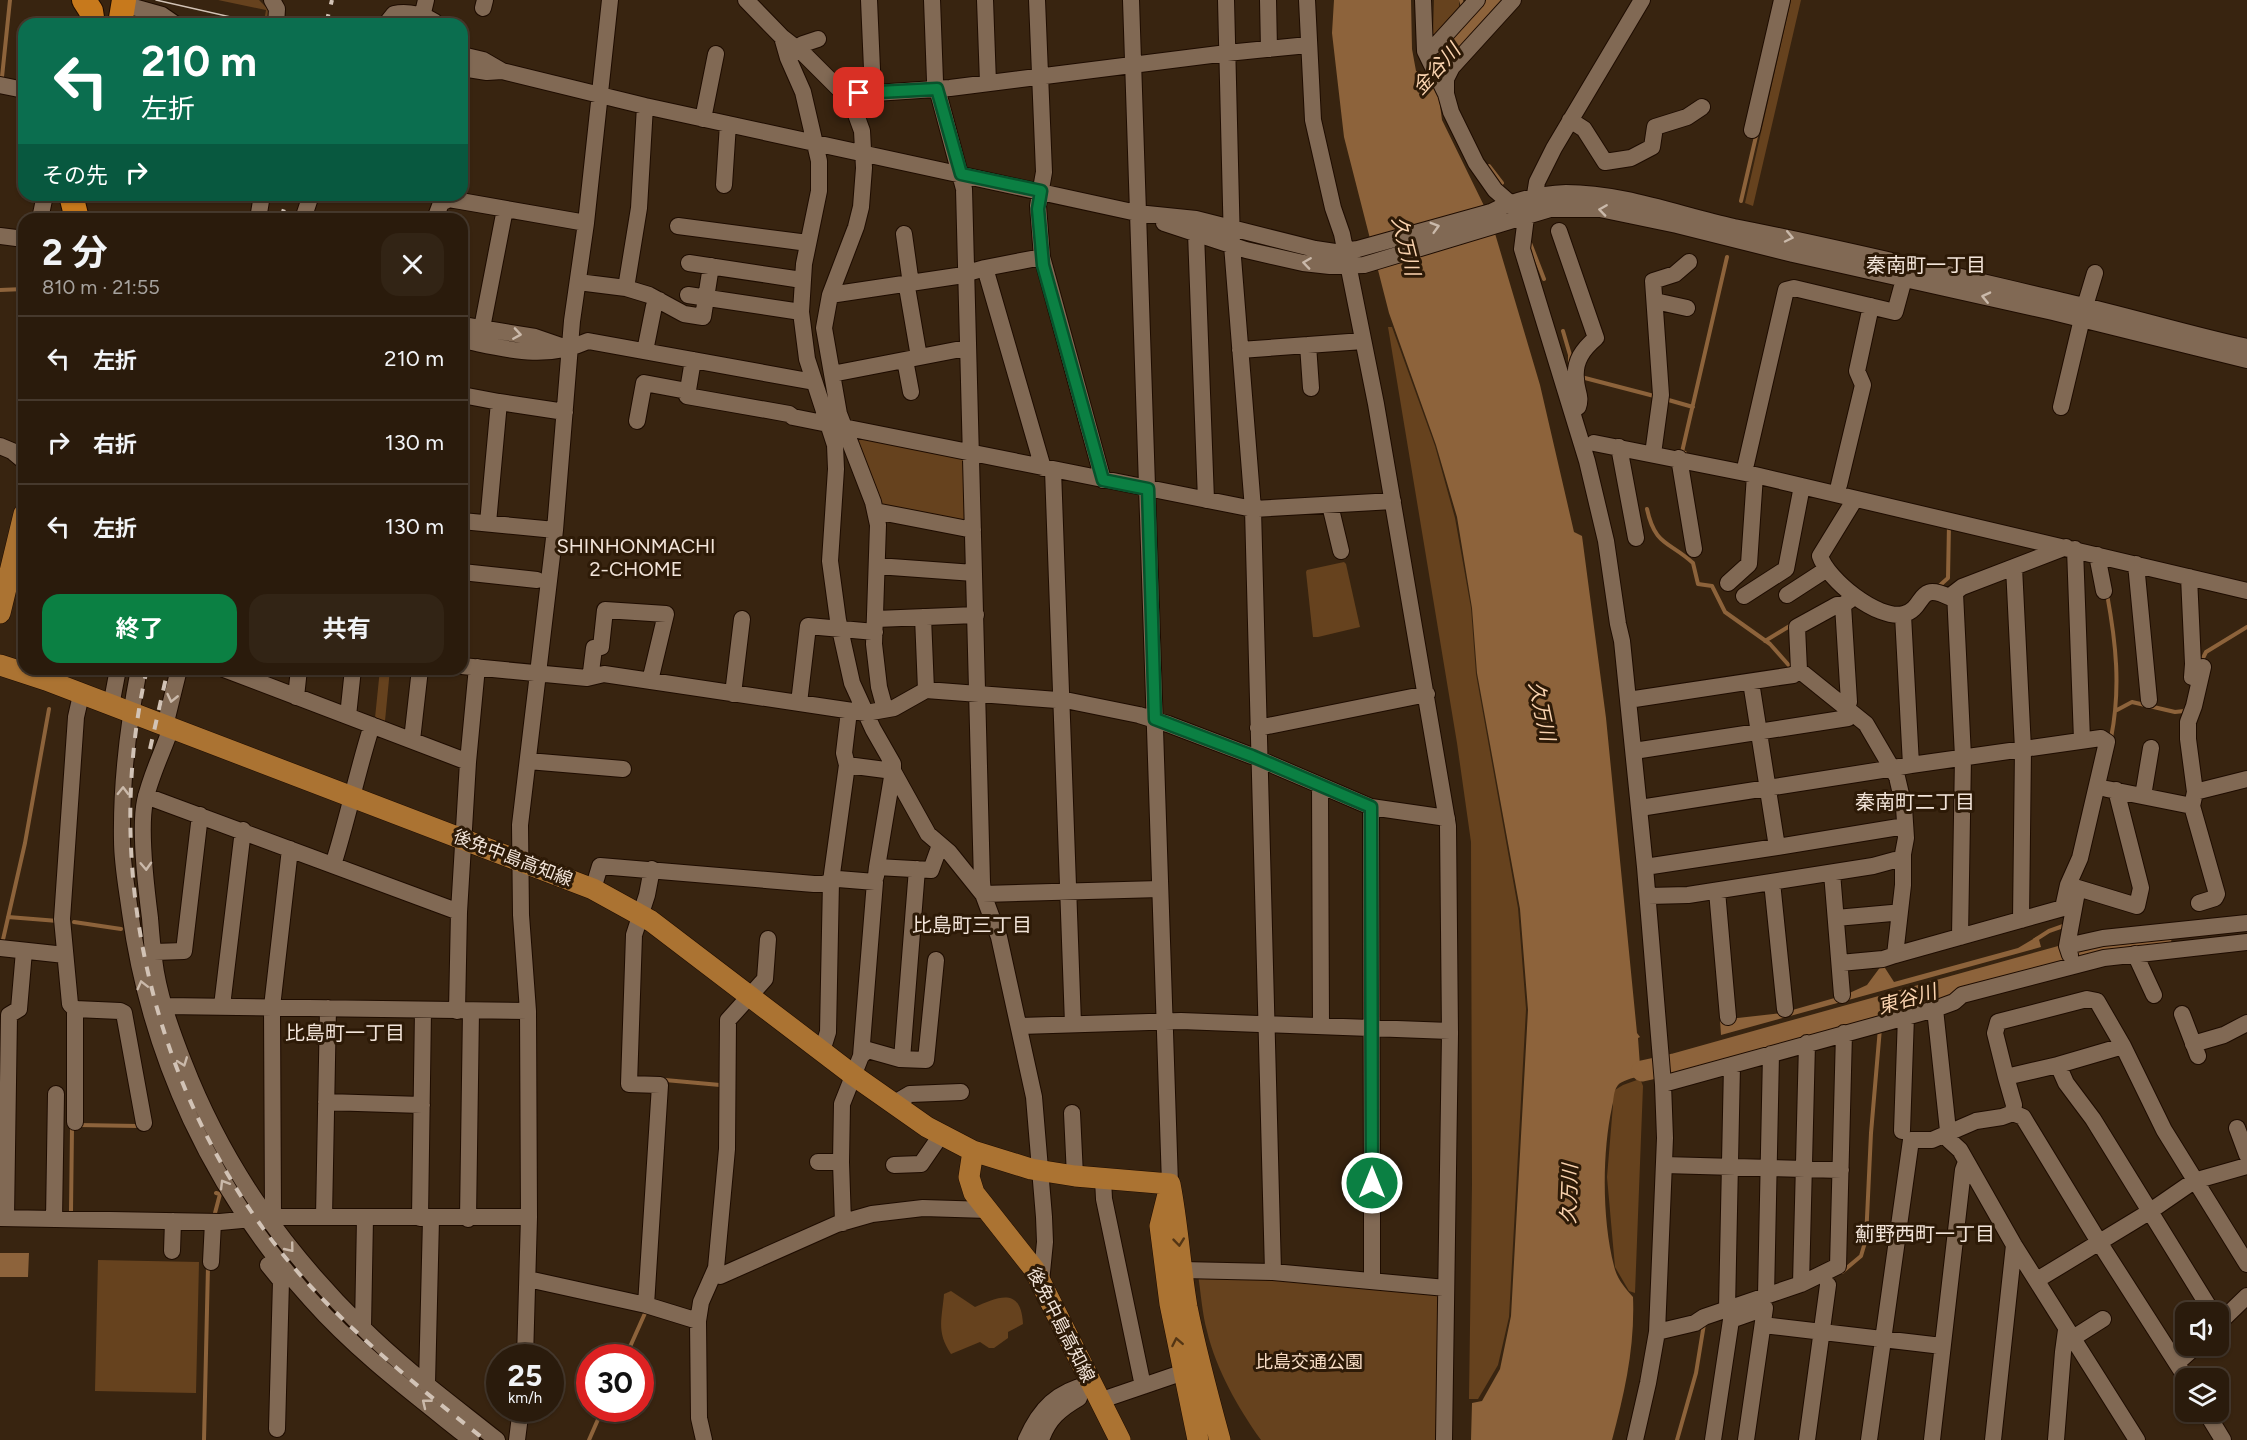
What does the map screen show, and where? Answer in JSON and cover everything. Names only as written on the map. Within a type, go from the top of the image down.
[{"type":"highway","points":[[84,0],[92,10],[93,18]]},
{"type":"main road","points":[[0,613],[18,539]]},
{"type":"main road","name":"後免中島高知線","points":[[0,665],[18,669]]},
{"type":"main road","name":"後免中島高知線","points":[[47,675],[81,695],[593,889],[640,914],[822,1051],[857,1066],[893,1104],[927,1127],[973,1151],[1041,1170],[1075,1176],[1170,1184]]},
{"type":"main road","name":"後免中島高知線","points":[[973,1151],[970,1179],[974,1193],[1034,1269],[1120,1440]]},
{"type":"main road","points":[[1170,1184],[1178,1225],[1182,1270],[1198,1357],[1220,1440]]},
{"type":"main road","points":[[1170,1184],[1160,1226],[1170,1304],[1198,1440]]},
{"type":"street","points":[[272,0],[277,9],[276,18]]},
{"type":"street","points":[[526,1344],[529,1217],[528,1011],[521,915],[520,825],[555,530],[571,349],[610,0]]},
{"type":"street","points":[[746,0],[844,95],[859,121],[864,153],[863,190],[859,217],[830,295],[824,324],[832,374],[836,425],[836,469],[830,561],[840,628],[852,683],[893,764],[876,874],[857,1066]]},
{"type":"street","points":[[869,0],[873,92]]},
{"type":"street","points":[[932,0],[937,89],[964,189],[983,894]]},
{"type":"street","points":[[985,0],[988,83]]},
{"type":"street","points":[[1036,0],[1044,172],[1038,209],[1042,257],[1103,480]]},
{"type":"street","points":[[1131,0],[1144,214],[1148,489],[1163,1021],[1170,1184]]},
{"type":"street","points":[[1226,0],[1231,227],[1253,509],[1273,1272]]},
{"type":"street","points":[[1268,0],[1269,49]]},
{"type":"street","points":[[1307,0],[1313,120],[1333,208],[1354,257],[1363,341],[1427,694],[1447,818],[1450,1031],[1444,1440]]},
{"type":"street","points":[[1423,0],[1427,54],[1476,164],[1495,190],[1509,203],[1529,216]]},
{"type":"street","points":[[1427,54],[1477,0]]},
{"type":"street","points":[[1444,89],[1452,67],[1513,0]]},
{"type":"street","points":[[1635,1440],[1657,1332],[1664,1165],[1662,1073],[1640,808],[1622,641],[1606,541],[1574,406],[1533,288],[1522,249],[1533,197],[1543,169],[1642,0]]},
{"type":"street","points":[[1752,130],[1782,0]]},
{"type":"street","points":[[119,7],[168,18]]},
{"type":"street","points":[[391,18],[394,14],[401,13],[428,14]]},
{"type":"street","points":[[782,37],[803,92],[819,161],[819,191],[802,280],[801,312],[804,347],[814,382],[875,511],[878,525],[875,626],[879,687],[885,710]]},
{"type":"street","points":[[797,49],[803,44],[818,39]]},
{"type":"street","points":[[844,95],[937,89],[1308,45]]},
{"type":"street","points":[[703,119],[716,54]]},
{"type":"street","points":[[468,56],[483,60],[502,71],[600,96],[1144,214],[1164,223],[1232,245],[1303,263],[1354,257],[1493,219],[1529,216],[1550,209],[1600,209],[1904,279],[2247,347]]},
{"type":"street","points":[[468,69],[487,72],[502,71]]},
{"type":"street","points":[[0,85],[18,89]]},
{"type":"street","points":[[626,288],[639,208],[645,106]]},
{"type":"street","points":[[1570,120],[1584,129],[1605,162],[1631,158],[1652,147],[1655,127],[1688,117],[1702,107]]},
{"type":"street","points":[[724,185],[729,124]]},
{"type":"street","points":[[1493,219],[1509,203],[1533,197],[1563,193],[1623,200],[2083,313],[2247,360]]},
{"type":"street","points":[[460,201],[586,223]]},
{"type":"street","points":[[482,328],[505,209]]},
{"type":"street","points":[[1144,214],[1166,214],[1231,227],[1304,247],[1354,257]]},
{"type":"street","points":[[678,226],[808,243]]},
{"type":"street","points":[[1559,231],[1596,338],[1585,348],[1579,358],[1575,379],[1581,400],[1574,406]]},
{"type":"street","points":[[1196,233],[1206,500]]},
{"type":"street","points":[[904,234],[910,277],[907,287],[912,359],[911,392]]},
{"type":"street","points":[[0,236],[18,238]]},
{"type":"street","points":[[830,295],[966,273],[1042,257]]},
{"type":"street","points":[[1653,454],[1660,398],[1653,281],[1675,274],[1689,262]]},
{"type":"street","points":[[689,263],[802,280]]},
{"type":"street","points":[[578,282],[626,288],[650,295],[684,314],[703,317],[711,266]]},
{"type":"street","points":[[985,268],[1048,469],[1061,700],[1073,1024]]},
{"type":"street","points":[[2061,407],[2095,273]]},
{"type":"street","points":[[1728,583],[1749,564],[1750,469],[1786,290],[1794,288],[1895,312],[1904,279]]},
{"type":"street","points":[[688,295],[801,312]]},
{"type":"street","points":[[645,351],[654,306],[659,300]]},
{"type":"street","points":[[1655,301],[1687,308]]},
{"type":"street","points":[[1839,485],[1863,385],[1857,371],[1871,306]]},
{"type":"street","points":[[468,326],[536,337],[571,349]]},
{"type":"street","points":[[468,341],[532,353],[571,349],[588,341],[814,382]]},
{"type":"street","points":[[1240,350],[1363,341]]},
{"type":"street","points":[[1308,345],[1311,388]]},
{"type":"street","points":[[832,374],[956,350],[968,350]]},
{"type":"street","points":[[693,360],[687,396],[789,414],[793,417],[1048,469],[1253,509],[1393,501]]},
{"type":"street","points":[[637,421],[644,383],[687,391]]},
{"type":"street","points":[[468,396],[565,412]]},
{"type":"street","points":[[488,523],[499,402]]},
{"type":"street","points":[[1574,406],[1594,442],[1587,461]]},
{"type":"street","points":[[1594,442],[1750,469],[1802,486],[2247,591]]},
{"type":"street","points":[[0,446],[18,456]]},
{"type":"street","points":[[1619,447],[1636,538]]},
{"type":"street","points":[[1679,458],[1694,549]]},
{"type":"street","points":[[1744,596],[1786,569],[1802,486]]},
{"type":"street","points":[[1847,713],[1849,702],[1848,601],[1820,556],[1855,499]]},
{"type":"street","points":[[1330,505],[1341,551]]},
{"type":"street","points":[[875,511],[973,530]]},
{"type":"street","points":[[468,521],[555,530]]},
{"type":"street","points":[[1796,672],[1797,627],[1837,605],[1848,601],[1903,615],[1927,593],[1936,591],[1950,597],[1962,588],[2070,548]]},
{"type":"street","points":[[2070,548],[2082,740]]},
{"type":"street","points":[[2097,555],[2104,591]]},
{"type":"street","points":[[2136,564],[2149,700]]},
{"type":"street","points":[[877,566],[974,573]]},
{"type":"street","points":[[2014,567],[2023,749],[2021,920]]},
{"type":"street","points":[[1787,595],[1827,568]]},
{"type":"street","points":[[468,573],[537,580]]},
{"type":"street","points":[[2189,577],[2193,663],[2198,675],[2194,706],[2188,722],[2188,740],[2194,799],[2217,894],[2215,898],[2199,903]]},
{"type":"street","points":[[1955,593],[1963,757],[1960,937]]},
{"type":"street","points":[[595,676],[591,672],[594,648],[601,647],[605,610],[666,614],[651,681]]},
{"type":"street","points":[[799,703],[808,626],[840,628],[875,626],[923,617],[976,615]]},
{"type":"street","points":[[1903,615],[1911,765]]},
{"type":"street","points":[[923,617],[926,690]]},
{"type":"street","points":[[733,693],[742,619]]},
{"type":"street","points":[[468,1219],[464,1011],[459,912],[468,762],[470,666],[587,678],[604,674],[866,713],[894,708],[926,690],[1061,700],[1155,719],[1371,807],[1447,818]]},
{"type":"street","points":[[1628,700],[1751,682],[1796,672]]},
{"type":"street","points":[[1796,672],[1847,713],[1866,724],[1875,737],[1887,769],[1898,777],[1904,807],[1901,827],[1903,885],[1889,958]]},
{"type":"street","points":[[118,675],[123,777],[122,843],[135,951],[157,1009],[180,1053],[214,1131],[238,1176],[305,1267],[363,1328],[427,1384],[497,1440]]},
{"type":"street","points":[[121,710],[136,675]]},
{"type":"street","points":[[177,675],[168,727],[146,796],[144,836],[157,1009],[164,1059],[189,1118],[243,1220],[312,1302],[345,1335],[471,1440]]},
{"type":"street","points":[[249,675],[296,697],[468,762]]},
{"type":"street","points":[[296,697],[298,675]]},
{"type":"street","points":[[348,716],[352,675]]},
{"type":"street","points":[[412,740],[419,675]]},
{"type":"street","points":[[1751,682],[1777,847]]},
{"type":"street","points":[[1258,728],[1427,694]]},
{"type":"street","points":[[81,695],[76,717],[62,918],[70,1004],[75,1009],[124,1013],[144,1123]]},
{"type":"street","points":[[822,1051],[828,1032],[831,881],[847,765],[844,753],[849,711]]},
{"type":"street","points":[[1634,751],[1759,733],[1847,713]]},
{"type":"street","points":[[333,865],[348,818],[356,776],[372,725]]},
{"type":"street","points":[[1640,808],[1963,757],[2101,738],[2107,742],[2105,788],[2080,858],[2073,887],[2067,946],[2073,966]]},
{"type":"street","points":[[2143,796],[2151,748]]},
{"type":"street","points":[[528,761],[623,769]]},
{"type":"street","points":[[847,765],[893,771]]},
{"type":"street","points":[[893,771],[928,834],[949,852],[983,894],[999,937],[1034,1097],[1045,1242],[1041,1282]]},
{"type":"street","points":[[2105,788],[2143,796],[2194,799],[2247,779]]},
{"type":"street","points":[[1320,786],[1322,1026]]},
{"type":"street","points":[[2073,887],[2137,906],[2141,888],[2105,788]]},
{"type":"street","points":[[146,796],[243,830],[459,912]]},
{"type":"street","points":[[1371,807],[1372,1281]]},
{"type":"street","points":[[154,952],[184,951],[200,815]]},
{"type":"street","points":[[1645,867],[1901,827]]},
{"type":"street","points":[[222,1006],[243,830]]},
{"type":"street","points":[[593,889],[600,866],[814,884],[917,869],[931,870],[940,845]]},
{"type":"street","points":[[270,1217],[272,1007],[290,849]]},
{"type":"street","points":[[1648,896],[1688,895],[1717,891],[1895,861]]},
{"type":"street","points":[[646,1305],[660,1085],[629,1084],[634,935],[652,869]]},
{"type":"street","points":[[902,1059],[917,869]]},
{"type":"street","points":[[1832,873],[1842,995]]},
{"type":"street","points":[[1772,882],[1785,1010]]},
{"type":"street","points":[[1840,963],[1889,958],[2063,908],[2073,887]]},
{"type":"street","points":[[983,894],[1160,890]]},
{"type":"street","points":[[1717,891],[1728,1017]]},
{"type":"street","points":[[1836,918],[1892,913]]},
{"type":"street","points":[[2067,946],[2103,939],[2247,923]]},
{"type":"street","points":[[704,1440],[699,1418],[698,1320],[701,1302],[714,1274],[727,1149],[728,1020],[765,979],[768,939]]},
{"type":"street","points":[[1662,1073],[1732,1065],[1935,1009],[1954,1002],[1962,995],[2104,958],[2247,942]]},
{"type":"street","points":[[0,948],[65,955]]},
{"type":"street","points":[[24,951],[19,1009],[9,1015],[3,1218],[213,1222],[270,1217],[468,1219],[529,1217]]},
{"type":"street","points":[[2135,954],[2154,995]]},
{"type":"street","points":[[843,1223],[842,1104],[857,1066],[868,1050],[902,1059],[926,1060],[942,961],[910,957]]},
{"type":"street","points":[[2013,1113],[2014,1106],[1995,1033],[1998,1022],[2087,999],[2097,1000],[2164,1130],[2247,1264]]},
{"type":"street","points":[[157,1009],[222,1006],[528,1011]]},
{"type":"street","points":[[324,1217],[328,1008]]},
{"type":"street","points":[[75,1009],[75,1122]]},
{"type":"street","points":[[1935,1009],[1949,1140],[1960,1150],[2014,1245],[2137,1440]]},
{"type":"street","points":[[423,1010],[422,1105],[426,1218],[427,1384]]},
{"type":"street","points":[[2182,1014],[2195,1050],[2247,1023]]},
{"type":"street","points":[[1902,1131],[1906,1016]]},
{"type":"street","points":[[1020,1026],[1163,1021],[1450,1031]]},
{"type":"street","points":[[1657,1332],[1695,1323],[1704,1317],[1801,1284],[1838,1266],[1844,1033]]},
{"type":"street","points":[[1801,1284],[1807,1043]]},
{"type":"street","points":[[2006,1077],[2058,1065],[2122,1046]]},
{"type":"street","points":[[1766,1296],[1772,1054]]},
{"type":"street","points":[[1727,1309],[1732,1065]]},
{"type":"street","points":[[2058,1065],[2066,1083],[2093,1119],[2206,1302]]},
{"type":"street","points":[[893,1104],[910,1094],[961,1092]]},
{"type":"street","points":[[54,1219],[56,1094]]},
{"type":"street","points":[[326,1102],[422,1105]]},
{"type":"street","points":[[1072,1113],[1075,1176]]},
{"type":"street","points":[[1869,1440],[1911,1140],[1932,1140],[1976,1121],[2002,1118],[2013,1113],[2023,1117],[2099,1242],[2180,1368]]},
{"type":"street","points":[[2236,1128],[2247,1155]]},
{"type":"street","points":[[894,1165],[921,1164],[941,1135]]},
{"type":"street","points":[[818,1162],[841,1162]]},
{"type":"street","points":[[1932,1440],[1963,1170],[1966,1162]]},
{"type":"street","points":[[1664,1165],[1841,1170]]},
{"type":"street","points":[[2037,1280],[2149,1212],[2194,1181],[2247,1166]]},
{"type":"street","points":[[1103,1179],[1104,1199],[1143,1386]]},
{"type":"street","points":[[714,1274],[720,1276],[843,1223],[872,1214],[923,1208],[988,1210]]},
{"type":"street","points":[[363,1328],[365,1218]]},
{"type":"street","points":[[243,1220],[239,1227],[281,1281],[341,1341]]},
{"type":"street","points":[[172,1251],[173,1221]]},
{"type":"street","points":[[211,1262],[213,1222]]},
{"type":"street","points":[[1993,1440],[2014,1245]]},
{"type":"street","points":[[1182,1270],[1273,1272],[1446,1288]]},
{"type":"street","points":[[528,1279],[646,1305],[698,1320]]},
{"type":"street","points":[[277,1430],[281,1281]]},
{"type":"street","points":[[1807,1440],[1828,1285]]},
{"type":"street","points":[[2229,1313],[2247,1296]]},
{"type":"street","points":[[1713,1440],[1731,1320],[1765,1308],[1746,1440]]},
{"type":"street","points":[[2056,1440],[2063,1352],[2069,1334],[2103,1319]]},
{"type":"street","points":[[1763,1325],[1942,1346]]},
{"type":"street","points":[[2177,1363],[2185,1356]]},
{"type":"street","points":[[1041,1440],[1054,1415],[1082,1396],[1095,1392],[1143,1386],[1184,1372]]},
{"type":"street","points":[[1026,1440],[1035,1420],[1052,1400],[1076,1387],[1095,1392]]},
{"type":"street","points":[[517,1440],[519,1422]]},
{"type":"street","points":[[2212,1422],[2223,1440]]},
{"type":"green space","points":[[218,0],[259,0],[270,11],[270,18],[265,18],[266,10]]},
{"type":"green space","points":[[1434,0],[1459,0],[1459,8],[1438,35],[1433,34]]},
{"type":"green space","points":[[1791,0],[1801,0],[1753,206],[1745,203]]},
{"type":"green space","points":[[1388,327],[1392,327],[1435,446],[1455,518],[1471,608],[1476,674],[1518,908],[1526,1009],[1509,1317],[1498,1365],[1478,1399],[1469,1399],[1472,1184],[1471,842],[1457,743]]},
{"type":"green space","points":[[857,437],[961,458],[966,465],[967,522],[879,505],[855,442]]},
{"type":"green space","points":[[1344,562],[1360,627],[1313,637],[1306,572]]},
{"type":"green space","points":[[379,675],[389,675],[385,721],[375,718]]},
{"type":"green space","points":[[1637,1080],[1641,1081],[1643,1086],[1635,1293],[1629,1291],[1615,1267],[1607,1177],[1613,1105],[1610,1093]]},
{"type":"green space","points":[[98,1260],[199,1262],[196,1393],[95,1391]]},
{"type":"green space","name":"比島交通公園","points":[[1198,1275],[1441,1293],[1438,1440],[1261,1440],[1236,1401],[1216,1360],[1205,1324]]},
{"type":"green space","points":[[951,1291],[975,1307],[1000,1298],[1013,1299],[1018,1304],[1023,1324],[1008,1332],[1008,1338],[994,1348],[989,1348],[980,1342],[951,1354],[943,1339],[941,1325],[944,1294]]},
{"type":"water","points":[[1334,0],[1411,0],[1412,49],[1416,71],[1426,72],[1446,44],[1486,0],[1506,0],[1438,90],[1442,120],[1491,220],[1540,385],[1574,532],[1582,536],[1606,718],[1637,1033],[1640,1037],[1638,1038],[1640,1066],[1646,1067],[1669,1062],[1670,1070],[1622,1082],[1616,1087],[1614,1093],[1606,1145],[1605,1208],[1615,1271],[1633,1297],[1633,1315],[1628,1369],[1612,1440],[1471,1440],[1472,1403],[1482,1401],[1500,1369],[1511,1316],[1528,1010],[1520,909],[1477,673],[1472,608],[1457,517],[1436,445],[1389,313],[1344,137],[1332,33]]},
{"type":"water","points":[[2038,936],[2041,947],[1721,1035],[1720,1020],[1782,1013],[1845,995],[1867,985],[1884,962],[1887,962],[1885,968],[1894,982],[2018,948]]},
{"type":"water","points":[[0,1253],[29,1253],[28,1277],[0,1277]]},
{"type":"waterway","points":[[2,77],[10,0]]},
{"type":"waterway","points":[[1461,0],[1463,7]]},
{"type":"waterway","points":[[1741,201],[1757,132]]},
{"type":"waterway","points":[[1489,166],[1502,183]]},
{"type":"waterway","points":[[1530,243],[1544,279]]},
{"type":"waterway","points":[[1685,453],[1682,452],[1727,257]]},
{"type":"waterway","points":[[0,290],[18,289]]},
{"type":"waterway","points":[[1563,331],[1570,362]]},
{"type":"waterway","points":[[1581,377],[1658,397]]},
{"type":"waterway","points":[[1665,399],[1693,407]]},
{"type":"waterway","points":[[1647,509],[1650,521],[1659,537],[1693,563],[1698,584],[1712,586],[1725,612],[1770,644],[1793,670]]},
{"type":"waterway","points":[[1938,587],[1948,578],[1949,524]]},
{"type":"waterway","points":[[2107,594],[2113,630],[2117,683],[2111,738]]},
{"type":"waterway","points":[[1765,641],[1793,624]]},
{"type":"waterway","points":[[2201,662],[2206,652],[2247,627]]},
{"type":"waterway","points":[[2117,710],[2132,702],[2175,712],[2186,709]]},
{"type":"waterway","points":[[2,944],[25,843],[49,709]]},
{"type":"waterway","points":[[8,917],[58,921]]},
{"type":"waterway","points":[[74,922],[121,929]]},
{"type":"waterway","points":[[2035,940],[2049,931],[2066,925]]},
{"type":"waterway","name":"東谷川","points":[[1642,1071],[2061,956],[2161,939]]},
{"type":"waterway","points":[[1842,1272],[1861,1256],[1866,1239],[1871,1133],[1880,1028]]},
{"type":"waterway","points":[[665,1080],[720,1085]]},
{"type":"waterway","points":[[78,1125],[138,1126]]},
{"type":"waterway","points":[[71,1211],[72,1127]]},
{"type":"waterway","points":[[215,1213],[220,1194],[216,1193]]},
{"type":"waterway","points":[[204,1440],[208,1266]]},
{"type":"waterway","points":[[631,1344],[646,1311]]},
{"type":"waterway","points":[[1677,1440],[1696,1373],[1704,1324]]},
{"type":"waterway","points":[[589,1440],[597,1422]]},
{"type":"tram line","points":[[156,0],[235,18]]},
{"type":"railway","points":[[328,18],[332,0]]},
{"type":"railway","points":[[283,213],[286,201]]},
{"type":"railway","points":[[146,675],[134,749],[130,830],[137,912],[153,992],[177,1070],[211,1144],[253,1214],[303,1278],[368,1343],[485,1440]]},
{"type":"railway","points":[[150,749],[167,675]]},
{"type":"district","name":"秦南町一丁目","points":[[1926,265]]},
{"type":"district","name":"SHINHONMACHI 2-CHOME","points":[[636,558]]},
{"type":"district","name":"秦南町二丁目","points":[[1915,802]]},
{"type":"district","name":"比島町三丁目","points":[[972,925]]},
{"type":"district","name":"比島町一丁目","points":[[345,1033]]},
{"type":"district","name":"薊野西町一丁目","points":[[1925,1234]]},
{"type":"route","points":[[859,93],[937,89],[961,174],[1041,191],[1038,209],[1043,265],[1103,480],[1148,489],[1155,719],[1252,756],[1371,807],[1372,1183]]},
{"type":"water label","name":"金谷川","points":[[1436,69]]},
{"type":"water label","name":"久万川","points":[[1406,246]]},
{"type":"water label","name":"久万川","points":[[1542,711]]},
{"type":"water label","name":"久万川","points":[[1569,1194]]}]
